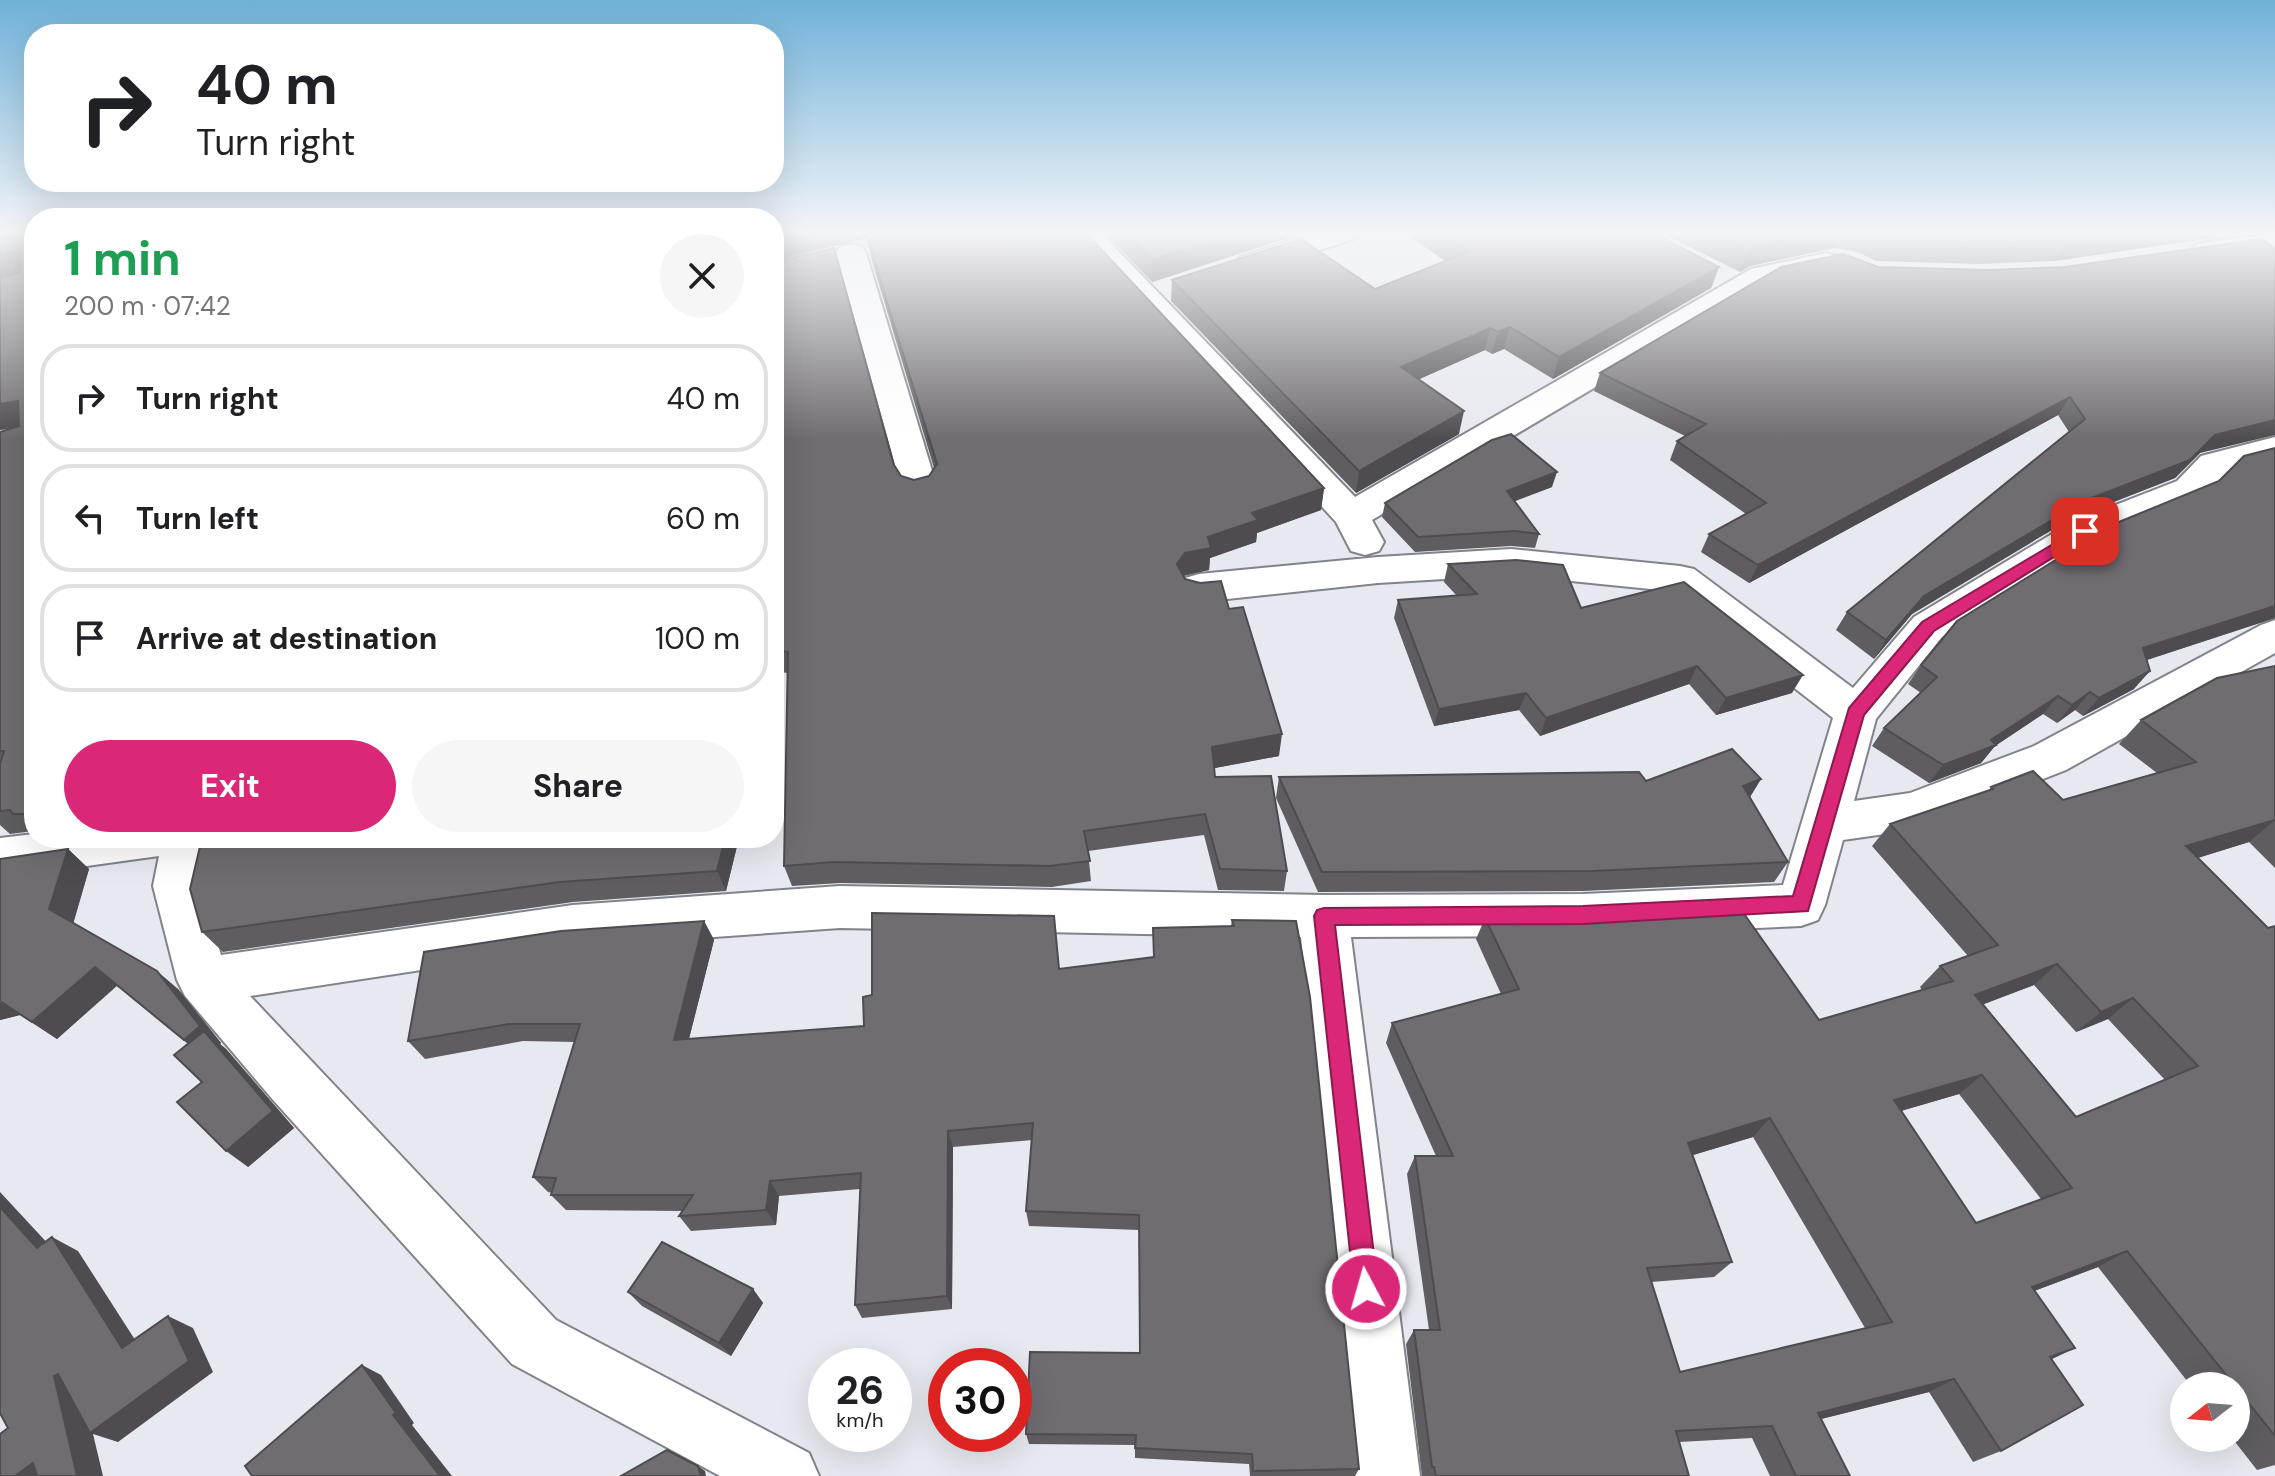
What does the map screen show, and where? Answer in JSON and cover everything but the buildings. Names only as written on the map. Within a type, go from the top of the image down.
[{"type":"street","points":[[864,302],[919,487]]},
{"type":"street","points":[[1168,302],[1351,516],[1378,570]]},
{"type":"street","points":[[1351,516],[1693,302]]},
{"type":"street","points":[[203,980],[573,926],[840,907],[1324,916],[1583,915],[1801,905],[1856,713],[1928,627],[2085,531],[2190,489],[2214,464],[2275,448]]},
{"type":"street","points":[[1199,588],[1378,570],[1511,562],[1680,579],[1856,713]]},
{"type":"street","points":[[1824,824],[1913,811],[2050,758],[2275,635]]},
{"type":"street","points":[[0,858],[78,848]]},
{"type":"street","points":[[184,848],[177,886],[203,980],[293,1083],[534,1342],[786,1476]]},
{"type":"street","points":[[1324,916],[1387,1476]]},
{"type":"route","points":[[1366,1289],[1324,916],[1583,915],[1801,905],[1856,713],[1928,627],[2085,531]]}]
